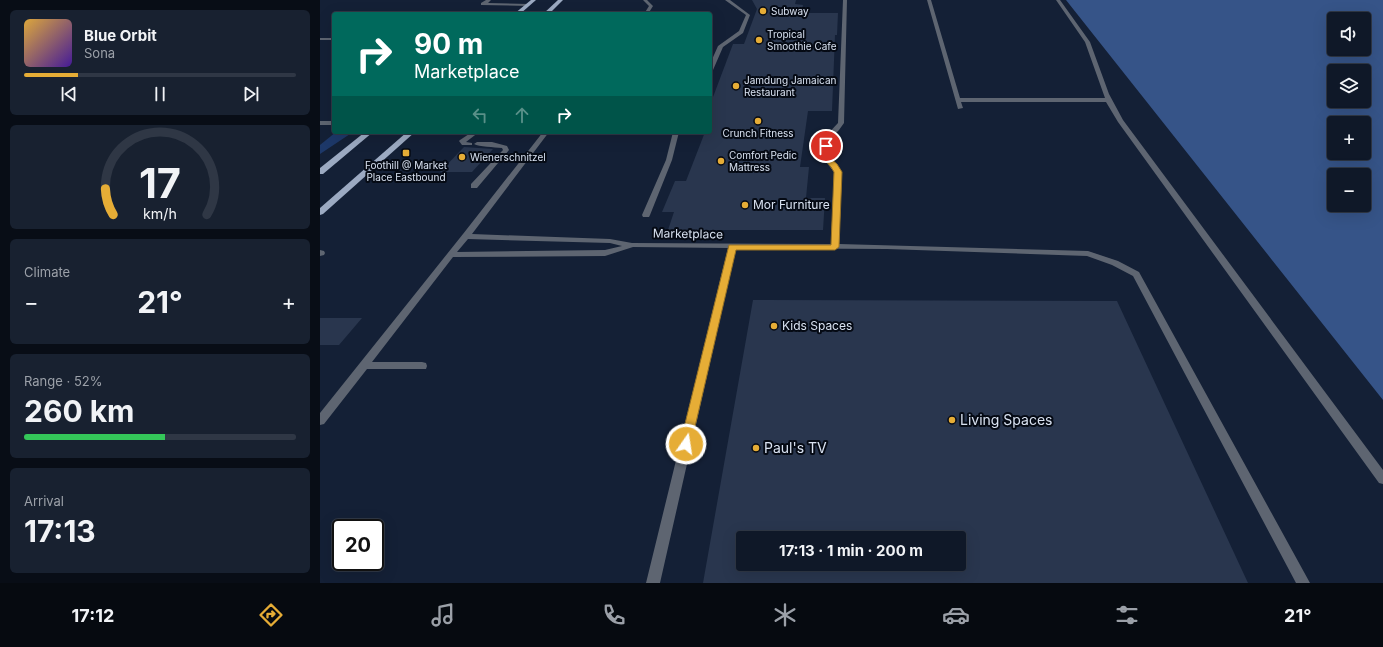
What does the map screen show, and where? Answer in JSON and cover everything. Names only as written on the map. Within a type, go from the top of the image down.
[{"type":"main road","points":[[519,12],[534,0]]},
{"type":"main road","points":[[548,12],[561,0]]},
{"type":"main road","points":[[320,172],[367,134]]},
{"type":"main road","points":[[320,212],[409,134]]},
{"type":"lane","points":[[489,0],[483,4],[528,5]]},
{"type":"lane","points":[[645,0],[651,6],[647,12]]},
{"type":"lane","points":[[712,66],[721,46],[742,32],[748,15],[727,0]]},
{"type":"lane","points":[[835,247],[838,172],[826,157],[827,138],[841,123],[844,0]]},
{"type":"lane","points":[[929,0],[960,108]]},
{"type":"lane","points":[[1058,0],[1091,48],[1108,100],[1120,121],[1383,479]]},
{"type":"lane","points":[[320,39],[332,39]]},
{"type":"lane","points":[[958,100],[1108,100]]},
{"type":"lane","points":[[320,123],[332,123]]},
{"type":"lane","points":[[471,134],[462,141],[464,144],[501,145],[505,147],[506,150],[474,186]]},
{"type":"lane","points":[[320,421],[544,134]]},
{"type":"lane","points":[[646,215],[669,160],[676,134]]},
{"type":"lane","name":"Marketplace","points":[[466,236],[610,241],[632,245],[732,247],[887,247],[1088,254],[1115,263],[1136,274],[1303,583]]},
{"type":"lane","name":"Marketplace","points":[[450,255],[605,253],[632,245]]},
{"type":"lane","points":[[652,583],[732,247]]},
{"type":"lane","points":[[364,365],[422,366]]},
{"type":"shaded area","points":[[1066,0],[1383,0],[1383,400]]},
{"type":"shaded area","points":[[334,134],[350,134],[320,154],[320,145]]},
{"type":"building","points":[[752,0],[796,0],[795,4],[803,5],[801,13],[838,13],[837,35],[835,35],[832,111],[808,111],[800,167],[809,167],[806,198],[825,198],[823,230],[668,230],[674,212],[662,212],[675,181],[686,181],[704,134],[712,134],[712,100],[733,44],[744,44],[757,9]]},
{"type":"building","name":"Wienerschnitzel","points":[[464,147],[493,149],[472,172],[440,172]]},
{"type":"building","name":"Living Spaces","points":[[753,300],[1117,301],[1248,583],[703,583]]},
{"type":"building","points":[[320,318],[362,318],[339,345],[320,345]]},
{"type":"place","name":"Subway","points":[[763,11]]},
{"type":"place","name":"Tropical Smoothie Cafe","points":[[759,40]]},
{"type":"place","name":"Jamdung Jamaican Restaurant","points":[[736,86]]},
{"type":"place","name":"Crunch Fitness","points":[[758,121]]},
{"type":"place","name":"Foothill @ Market Place Eastbound","points":[[406,153]]},
{"type":"place","name":"Wienerschnitzel","points":[[462,157]]},
{"type":"place","name":"Comfort Pedic Mattress","points":[[721,161]]},
{"type":"place","name":"Mor Furniture","points":[[745,205]]},
{"type":"place","name":"Kids Spaces","points":[[774,326]]},
{"type":"place","name":"Living Spaces","points":[[952,420]]},
{"type":"place","name":"Paul's TV","points":[[756,448]]},
{"type":"route","points":[[686,444],[732,247],[835,247],[838,172],[826,157],[826,146]]}]
